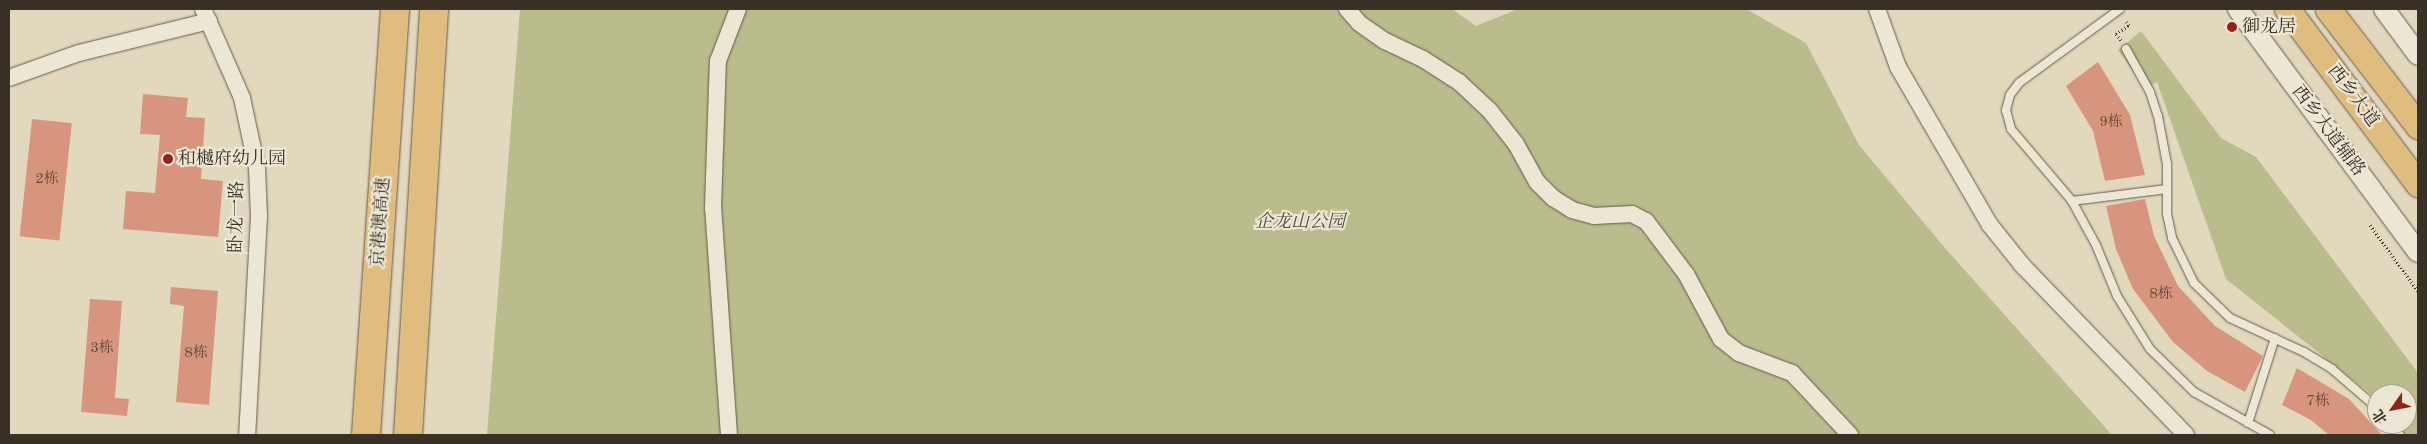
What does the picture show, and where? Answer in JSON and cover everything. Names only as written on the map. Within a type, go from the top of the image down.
[{"type":"highway","name":"京港澳高速","points":[[366,435],[395,9]]},
{"type":"highway","points":[[408,435],[434,9]]},
{"type":"main road","name":"西乡大道","points":[[2287,9],[2418,184]]},
{"type":"main road","name":"西乡大道","points":[[2328,9],[2417,123]]},
{"type":"street","points":[[730,435],[713,208],[718,61],[738,9]]},
{"type":"street","points":[[1347,9],[1359,23],[1385,42],[1423,59],[1459,82],[1490,111],[1516,144],[1537,182],[1553,198],[1572,210],[1594,216],[1632,214],[1646,221],[1681,267],[1721,339],[1740,353],[1792,372],[1850,435]]},
{"type":"street","points":[[1877,9],[1898,67],[1990,225],[2022,265],[2186,435]]},
{"type":"street","name":"西乡大道辅路","points":[[2238,9],[2418,252]]},
{"type":"street","points":[[2384,9],[2418,54]]},
{"type":"street","points":[[9,78],[79,53],[206,15]]},
{"type":"street","name":"卧龙一路","points":[[206,15],[242,98],[257,168],[259,216],[247,435]]},
{"type":"lane","points":[[2120,9],[2019,83],[2010,95],[2006,110],[2017,137],[2072,201],[2096,245],[2117,296],[2150,349],[2194,392],[2270,435]]},
{"type":"lane","points":[[2126,49],[2143,78],[2158,116],[2165,148],[2172,238],[2194,283],[2230,318],[2275,338],[2332,370],[2367,400]]},
{"type":"lane","points":[[2072,201],[2167,189]]},
{"type":"lane","points":[[2248,423],[2275,338]]},
{"type":"path","points":[[2109,17],[2115,27],[2126,20],[2129,25],[2116,34],[2126,49]]},
{"type":"path","points":[[2370,225],[2418,291]]},
{"type":"green space","name":"企龙山公园","points":[[520,9],[1452,9],[1476,26],[1518,9],[1746,9],[1806,43],[1859,145],[1945,248],[2112,435],[487,435]]},
{"type":"green space","points":[[2141,31],[2221,138],[2256,157],[2418,373],[2418,435],[2403,434],[2417,434],[2417,384],[2367,384],[2367,391],[2226,279],[2157,82],[2146,89],[2118,50]]},
{"type":"building","points":[[2098,62],[2130,115],[2145,175],[2105,181],[2093,131],[2066,86]]},
{"type":"building","points":[[143,94],[188,98],[186,117],[205,118],[201,179],[223,181],[218,237],[123,229],[126,191],[155,193],[160,135],[140,134]]},
{"type":"building","points":[[32,119],[72,123],[59,241],[20,236]]},
{"type":"building","points":[[2145,199],[2154,236],[2178,286],[2215,326],[2263,356],[2245,392],[2207,371],[2173,342],[2133,289],[2116,249],[2106,206]]},
{"type":"building","points":[[171,287],[218,291],[209,405],[176,402],[184,306],[170,304]]},
{"type":"building","points":[[90,299],[122,301],[115,398],[129,399],[127,416],[81,412]]},
{"type":"building","points":[[2297,368],[2349,399],[2367,419],[2367,434],[2382,435],[2329,435],[2311,420],[2282,405]]},
{"type":"place","name":"御龙居","points":[[2232,27]]},
{"type":"place","name":"和樾府幼儿园","points":[[168,159]]}]
